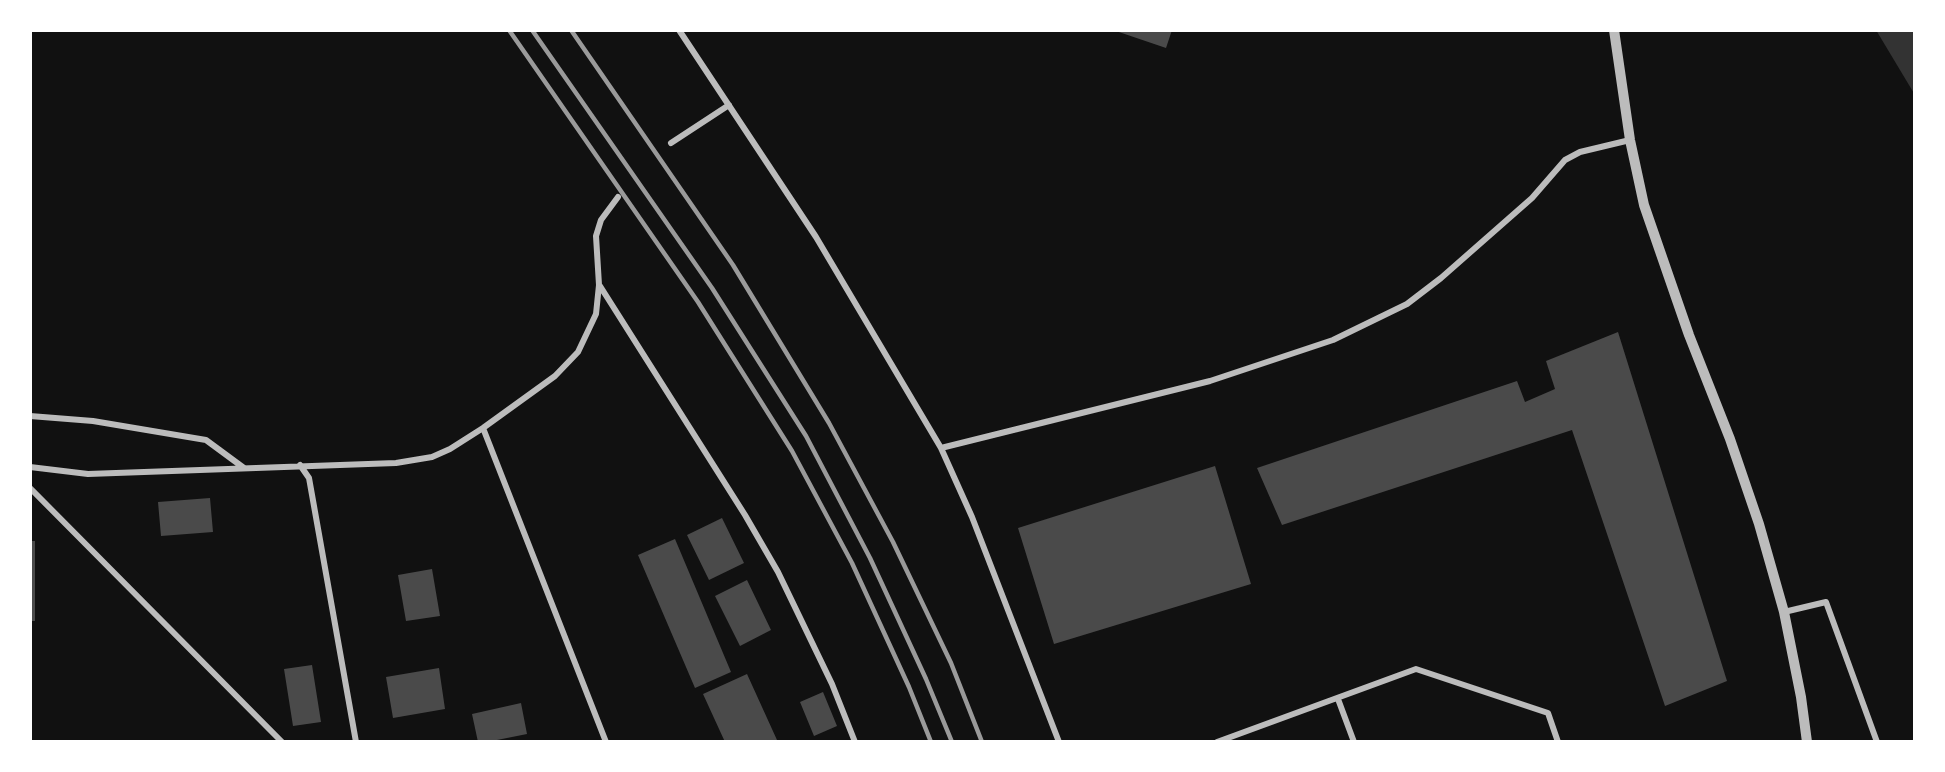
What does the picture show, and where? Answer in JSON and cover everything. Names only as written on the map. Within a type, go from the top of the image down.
[{"type":"street","points":[[679,30],[816,237],[941,448],[972,517],[1021,639],[1059,742]]},
{"type":"street","points":[[1614,30],[1630,140],[1644,205],[1759,524],[1784,612],[1807,742]]},
{"type":"street","points":[[671,143],[729,105]]},
{"type":"street","points":[[941,448],[1210,381],[1333,340],[1407,304],[1441,278],[1532,198],[1565,160],[1580,152],[1630,140]]},
{"type":"street","points":[[30,467],[88,474],[413,461],[432,457],[450,449],[555,376],[578,352],[596,314],[599,285],[596,236],[601,220],[618,197]]},
{"type":"street","points":[[599,285],[727,486],[778,572],[832,684],[855,742]]},
{"type":"street","points":[[30,416],[93,421],[206,440],[244,468]]},
{"type":"street","points":[[483,428],[606,742]]},
{"type":"street","points":[[300,465],[309,478],[356,742]]},
{"type":"street","points":[[30,488],[282,742]]},
{"type":"street","points":[[1784,612],[1826,602],[1877,742]]},
{"type":"street","points":[[1216,742],[1416,669],[1548,713],[1558,742]]},
{"type":"street","points":[[1338,699],[1354,742]]},
{"type":"shaded area","points":[[1876,30],[1915,30],[1915,95]]},
{"type":"building","points":[[1113,30],[1172,30],[1166,48]]},
{"type":"building","points":[[1618,332],[1727,681],[1665,706],[1572,430],[1282,525],[1257,468],[1517,381],[1525,402],[1555,389],[1546,361]]},
{"type":"building","points":[[1215,466],[1251,584],[1054,644],[1018,528]]},
{"type":"building","points":[[210,498],[213,532],[161,536],[158,502]]},
{"type":"building","points":[[722,518],[744,563],[709,580],[687,535]]},
{"type":"building","points":[[675,539],[731,672],[695,688],[638,555]]},
{"type":"building","points":[[30,541],[35,541],[35,621],[30,621]]},
{"type":"building","points":[[432,569],[440,616],[406,621],[398,575]]},
{"type":"building","points":[[747,580],[771,630],[740,646],[715,596]]},
{"type":"building","points":[[312,665],[321,722],[293,726],[284,669]]},
{"type":"building","points":[[439,668],[445,709],[393,718],[386,677]]},
{"type":"building","points":[[747,674],[777,740],[773,742],[725,742],[703,694]]},
{"type":"building","points":[[823,692],[837,726],[814,736],[800,702]]},
{"type":"building","points":[[521,703],[527,734],[478,742],[472,714]]},
{"type":"railway","points":[[509,30],[698,302],[792,451],[852,563],[909,687],[931,742]]},
{"type":"railway","points":[[532,30],[712,288],[806,436],[870,558],[926,679],[952,742]]},
{"type":"railway","points":[[571,30],[733,265],[829,423],[893,542],[951,663],[982,742]]}]
